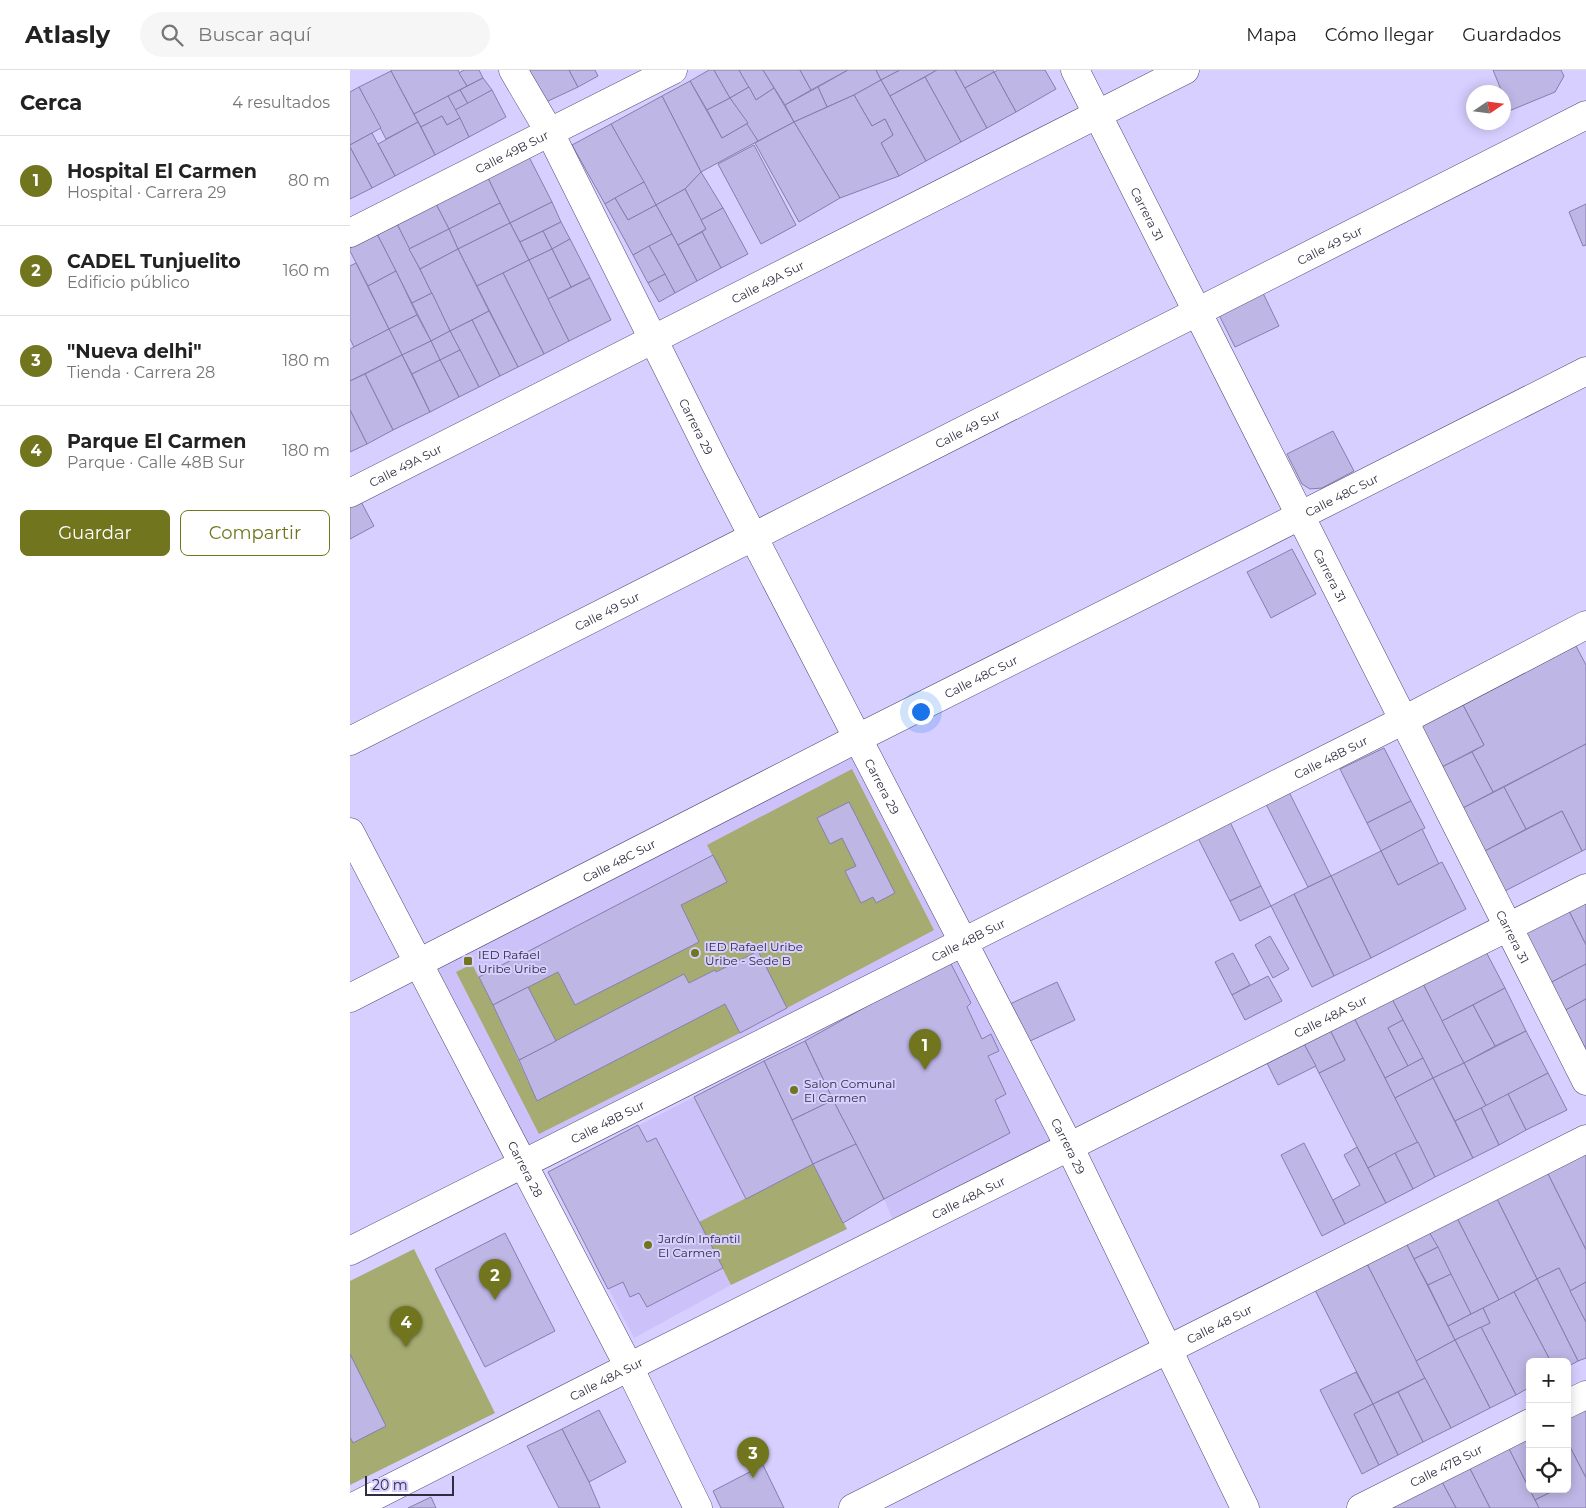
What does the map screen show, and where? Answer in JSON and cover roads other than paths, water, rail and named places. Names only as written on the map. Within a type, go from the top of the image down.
[{"type":"street","name":"Carrera 29","points":[[513,70],[550,133],[753,536],[1069,1146],[1245,1508]]},
{"type":"street","name":"Calle 49B Sur","points":[[350,233],[673,70]]},
{"type":"street","name":"Carrera 31","points":[[1074,70],[1586,1082]]},
{"type":"street","name":"Calle 49A Sur","points":[[350,493],[1185,70]]},
{"type":"street","name":"Calle 49 Sur","points":[[350,741],[1586,114]]},
{"type":"street","name":"Calle 48C Sur","points":[[350,998],[858,738],[1586,371]]},
{"type":"street","name":"Calle 48B Sur","points":[[350,1251],[1404,720],[1586,625]]},
{"type":"street","name":"Carrera 28","points":[[350,832],[629,1367],[698,1508]]},
{"type":"street","name":"Calle 48A Sur","points":[[351,1508],[1586,888]]},
{"type":"street","name":"Calle 48 Sur","points":[[853,1508],[1586,1139]]},
{"type":"street","points":[[1569,1403],[1586,1395]]},
{"type":"street","name":"Calle 47B Sur","points":[[1361,1508],[1526,1425]]},
{"type":"place","name":"IED Rafael Uribe Uribe - Sede B","points":[[695,953]]},
{"type":"place","name":"IED Rafael Uribe Uribe","points":[[468,961]]},
{"type":"place","name":"Hospital El Carmen","points":[[925,1070]]},
{"type":"place","name":"Salon Comunal El Carmen","points":[[794,1090]]},
{"type":"place","name":"Jardín Infantil El Carmen","points":[[648,1245]]},
{"type":"place","name":"CADEL Tunjuelito","points":[[495,1300]]},
{"type":"place","name":"Parque El Carmen","points":[[406,1347]]},
{"type":"place","name":"\"Nueva delhi\"","points":[[753,1478]]}]
